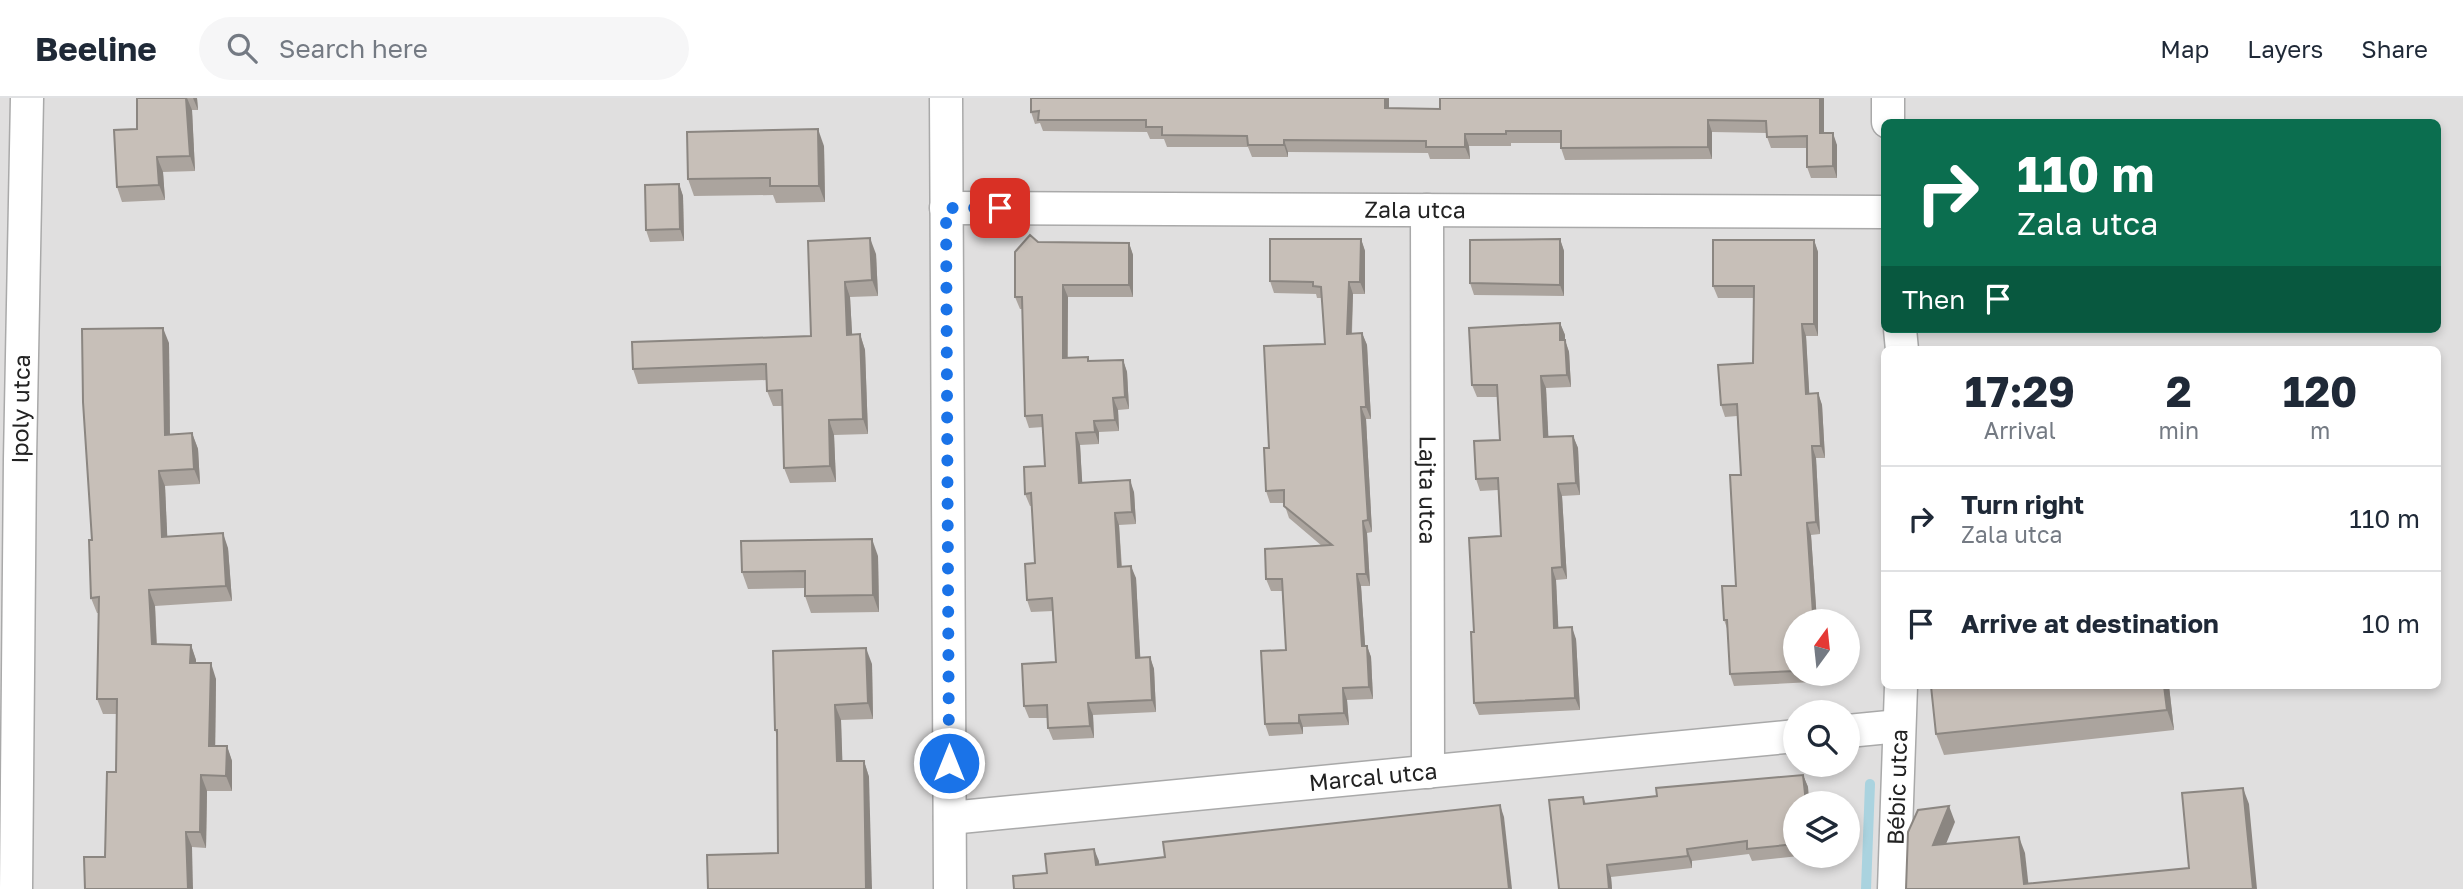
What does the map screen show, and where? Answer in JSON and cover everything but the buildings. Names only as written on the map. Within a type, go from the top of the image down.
[{"type":"street","name":"Ipoly utca","points":[[16,889],[20,445],[27,98]]},
{"type":"street","points":[[946,98],[950,889]]},
{"type":"street","points":[[1888,98],[1888,119]]},
{"type":"street","name":"Zala utca","points":[[946,208],[1881,212]]},
{"type":"street","name":"Lajta utca","points":[[1427,209],[1428,772]]},
{"type":"street","name":"Bébic utca","points":[[1894,889],[1901,689]]},
{"type":"street","points":[[1860,730],[1899,726]]},
{"type":"street","name":"Marcal utca","points":[[950,818],[1783,737]]},
{"type":"shaded area","points":[[0,98],[2463,98],[2463,889],[0,889]]},
{"type":"waterway","points":[[1866,889],[1870,784]]},
{"type":"route","points":[[949,763],[946,208],[1000,208]]}]
